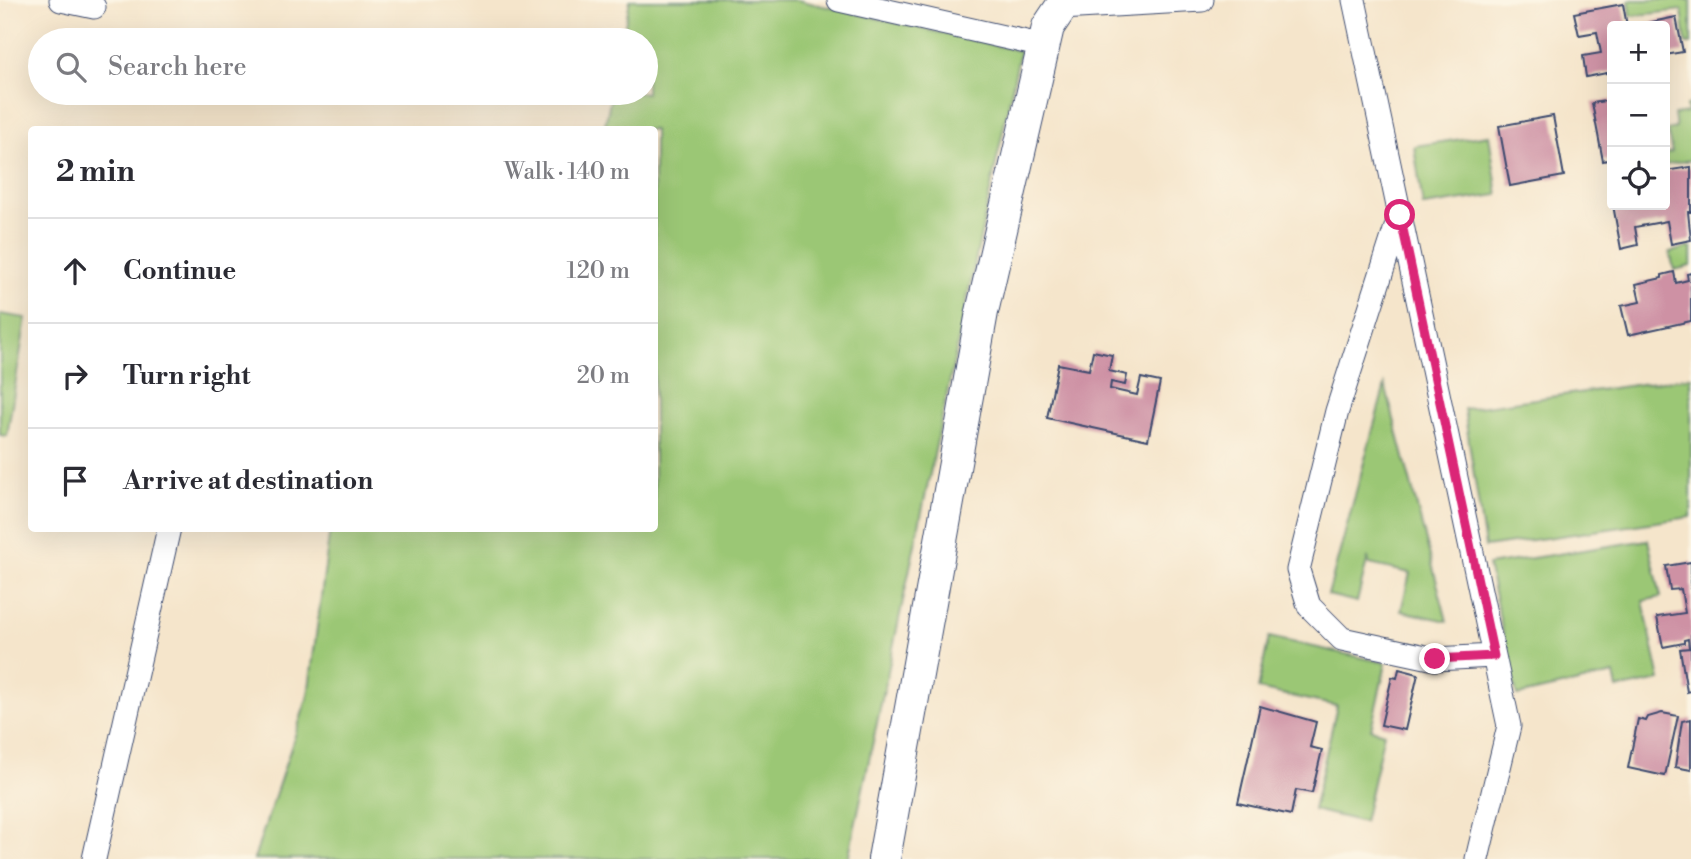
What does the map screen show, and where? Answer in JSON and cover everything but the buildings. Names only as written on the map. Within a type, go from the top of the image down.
[{"type":"street","points":[[61,0],[93,7]]},
{"type":"street","points":[[839,0],[1044,46]]},
{"type":"street","points":[[884,859],[982,312],[1048,27],[1064,4],[1202,0]]},
{"type":"street","points":[[1354,0],[1509,726],[1477,859]]},
{"type":"street","points":[[1400,215],[1337,411],[1298,570],[1308,606],[1342,639],[1435,659],[1494,656]]},
{"type":"street","points":[[94,859],[168,532]]},
{"type":"green space","points":[[630,0],[797,0],[1020,51],[848,859],[254,859],[308,696],[330,532],[658,532],[658,126],[605,126],[609,105],[658,105],[658,28],[624,28]]},
{"type":"green space","points":[[1629,0],[1691,0],[1691,44],[1686,44],[1682,10],[1631,16]]},
{"type":"green space","points":[[1691,104],[1691,160],[1670,164],[1670,129],[1676,128],[1674,115],[1687,113],[1686,105]]},
{"type":"green space","points":[[1489,135],[1498,195],[1423,206],[1414,146]]},
{"type":"green space","points":[[1691,247],[1691,266],[1674,270],[1670,252]]},
{"type":"green space","points":[[0,314],[26,318],[7,436],[0,435]]},
{"type":"green space","points":[[1691,377],[1691,517],[1485,547],[1464,409]]},
{"type":"green space","points":[[1385,385],[1447,621],[1401,611],[1410,573],[1369,564],[1368,557],[1357,602],[1328,595]]},
{"type":"green space","points":[[1648,540],[1661,597],[1643,601],[1660,680],[1617,689],[1614,674],[1517,696],[1488,565]]},
{"type":"green space","points":[[1269,637],[1386,663],[1371,729],[1384,733],[1364,822],[1313,810],[1337,706],[1258,689]]},
{"type":"route","points":[[1400,215],[1494,656],[1435,659]]}]
